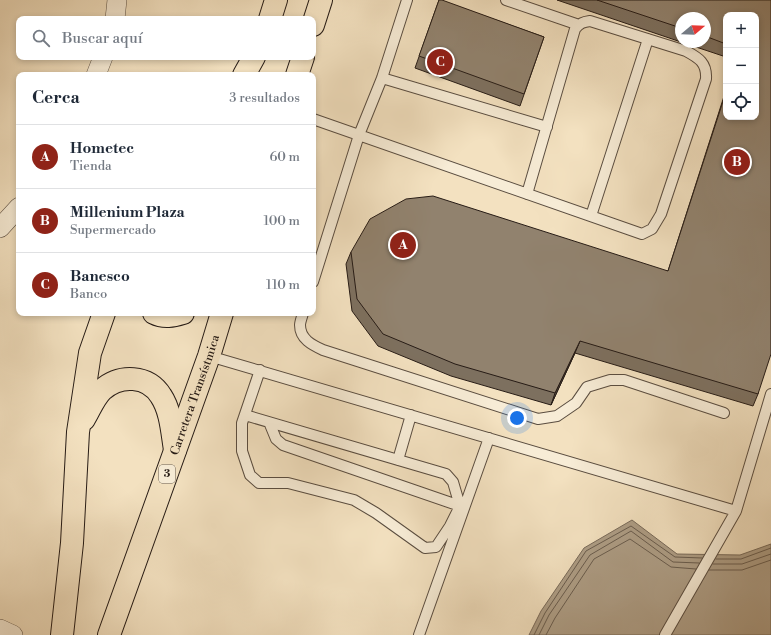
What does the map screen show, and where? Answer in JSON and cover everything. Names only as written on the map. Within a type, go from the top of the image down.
[{"type":"main road","points":[[271,16],[276,0]]},
{"type":"main road","points":[[316,16],[321,0]]},
{"type":"main road","points":[[246,72],[252,60]]},
{"type":"main road","points":[[298,72],[301,60]]},
{"type":"main road","points":[[62,635],[72,542],[78,432],[90,353],[103,316]]},
{"type":"main road","name":"Carretera Transístmica","points":[[109,635],[176,451],[209,356],[221,316]]},
{"type":"main road","points":[[78,432],[92,403],[103,390],[116,381],[134,378],[149,384],[161,395],[168,415],[176,451]]},
{"type":"street","points":[[115,16],[117,0]]},
{"type":"street","points":[[97,72],[102,60]]},
{"type":"street","points":[[0,228],[16,210]]},
{"type":"street","points":[[0,629],[13,635]]},
{"type":"lane","points":[[316,272],[359,135],[382,78],[407,0]]},
{"type":"lane","points":[[506,0],[579,25]]},
{"type":"lane","points":[[316,120],[527,194],[642,234],[652,230],[661,214],[706,79],[706,70],[698,57],[686,51],[590,21],[583,22],[579,25],[575,29],[527,194]]},
{"type":"lane","points":[[591,216],[648,39]]},
{"type":"lane","points":[[382,78],[547,127]]},
{"type":"lane","points":[[302,316],[300,325],[302,335],[308,342],[323,350],[538,419],[557,416],[576,403],[587,387],[610,380],[624,380],[724,413]]},
{"type":"lane","points":[[209,356],[736,511]]},
{"type":"lane","points":[[245,415],[446,474],[453,482],[460,506],[450,526],[436,547],[425,548],[376,513],[354,500],[288,483],[259,483],[250,476],[242,451],[242,423],[260,370]]},
{"type":"lane","points":[[665,635],[736,511],[771,394]]},
{"type":"lane","points":[[398,460],[411,415]]},
{"type":"lane","points":[[269,422],[276,439],[283,445],[460,506]]},
{"type":"lane","points":[[419,635],[489,438]]},
{"type":"water","points":[[632,520],[677,554],[740,555],[771,544],[771,635],[529,635],[541,611],[584,548]]},
{"type":"building","points":[[439,0],[544,37],[524,94],[419,56]]},
{"type":"building","points":[[597,0],[771,0],[771,354],[758,394],[580,341],[555,393],[455,364],[383,334],[357,299],[351,252],[370,219],[406,199],[433,196],[668,271],[723,101],[723,120],[759,120],[759,12],[723,12],[723,43],[711,38],[711,12],[675,12],[675,26]]},
{"type":"place","name":"Banesco","points":[[440,62]]},
{"type":"place","name":"Millenium Plaza","points":[[737,162]]},
{"type":"place","name":"Hometec","points":[[403,245]]}]
